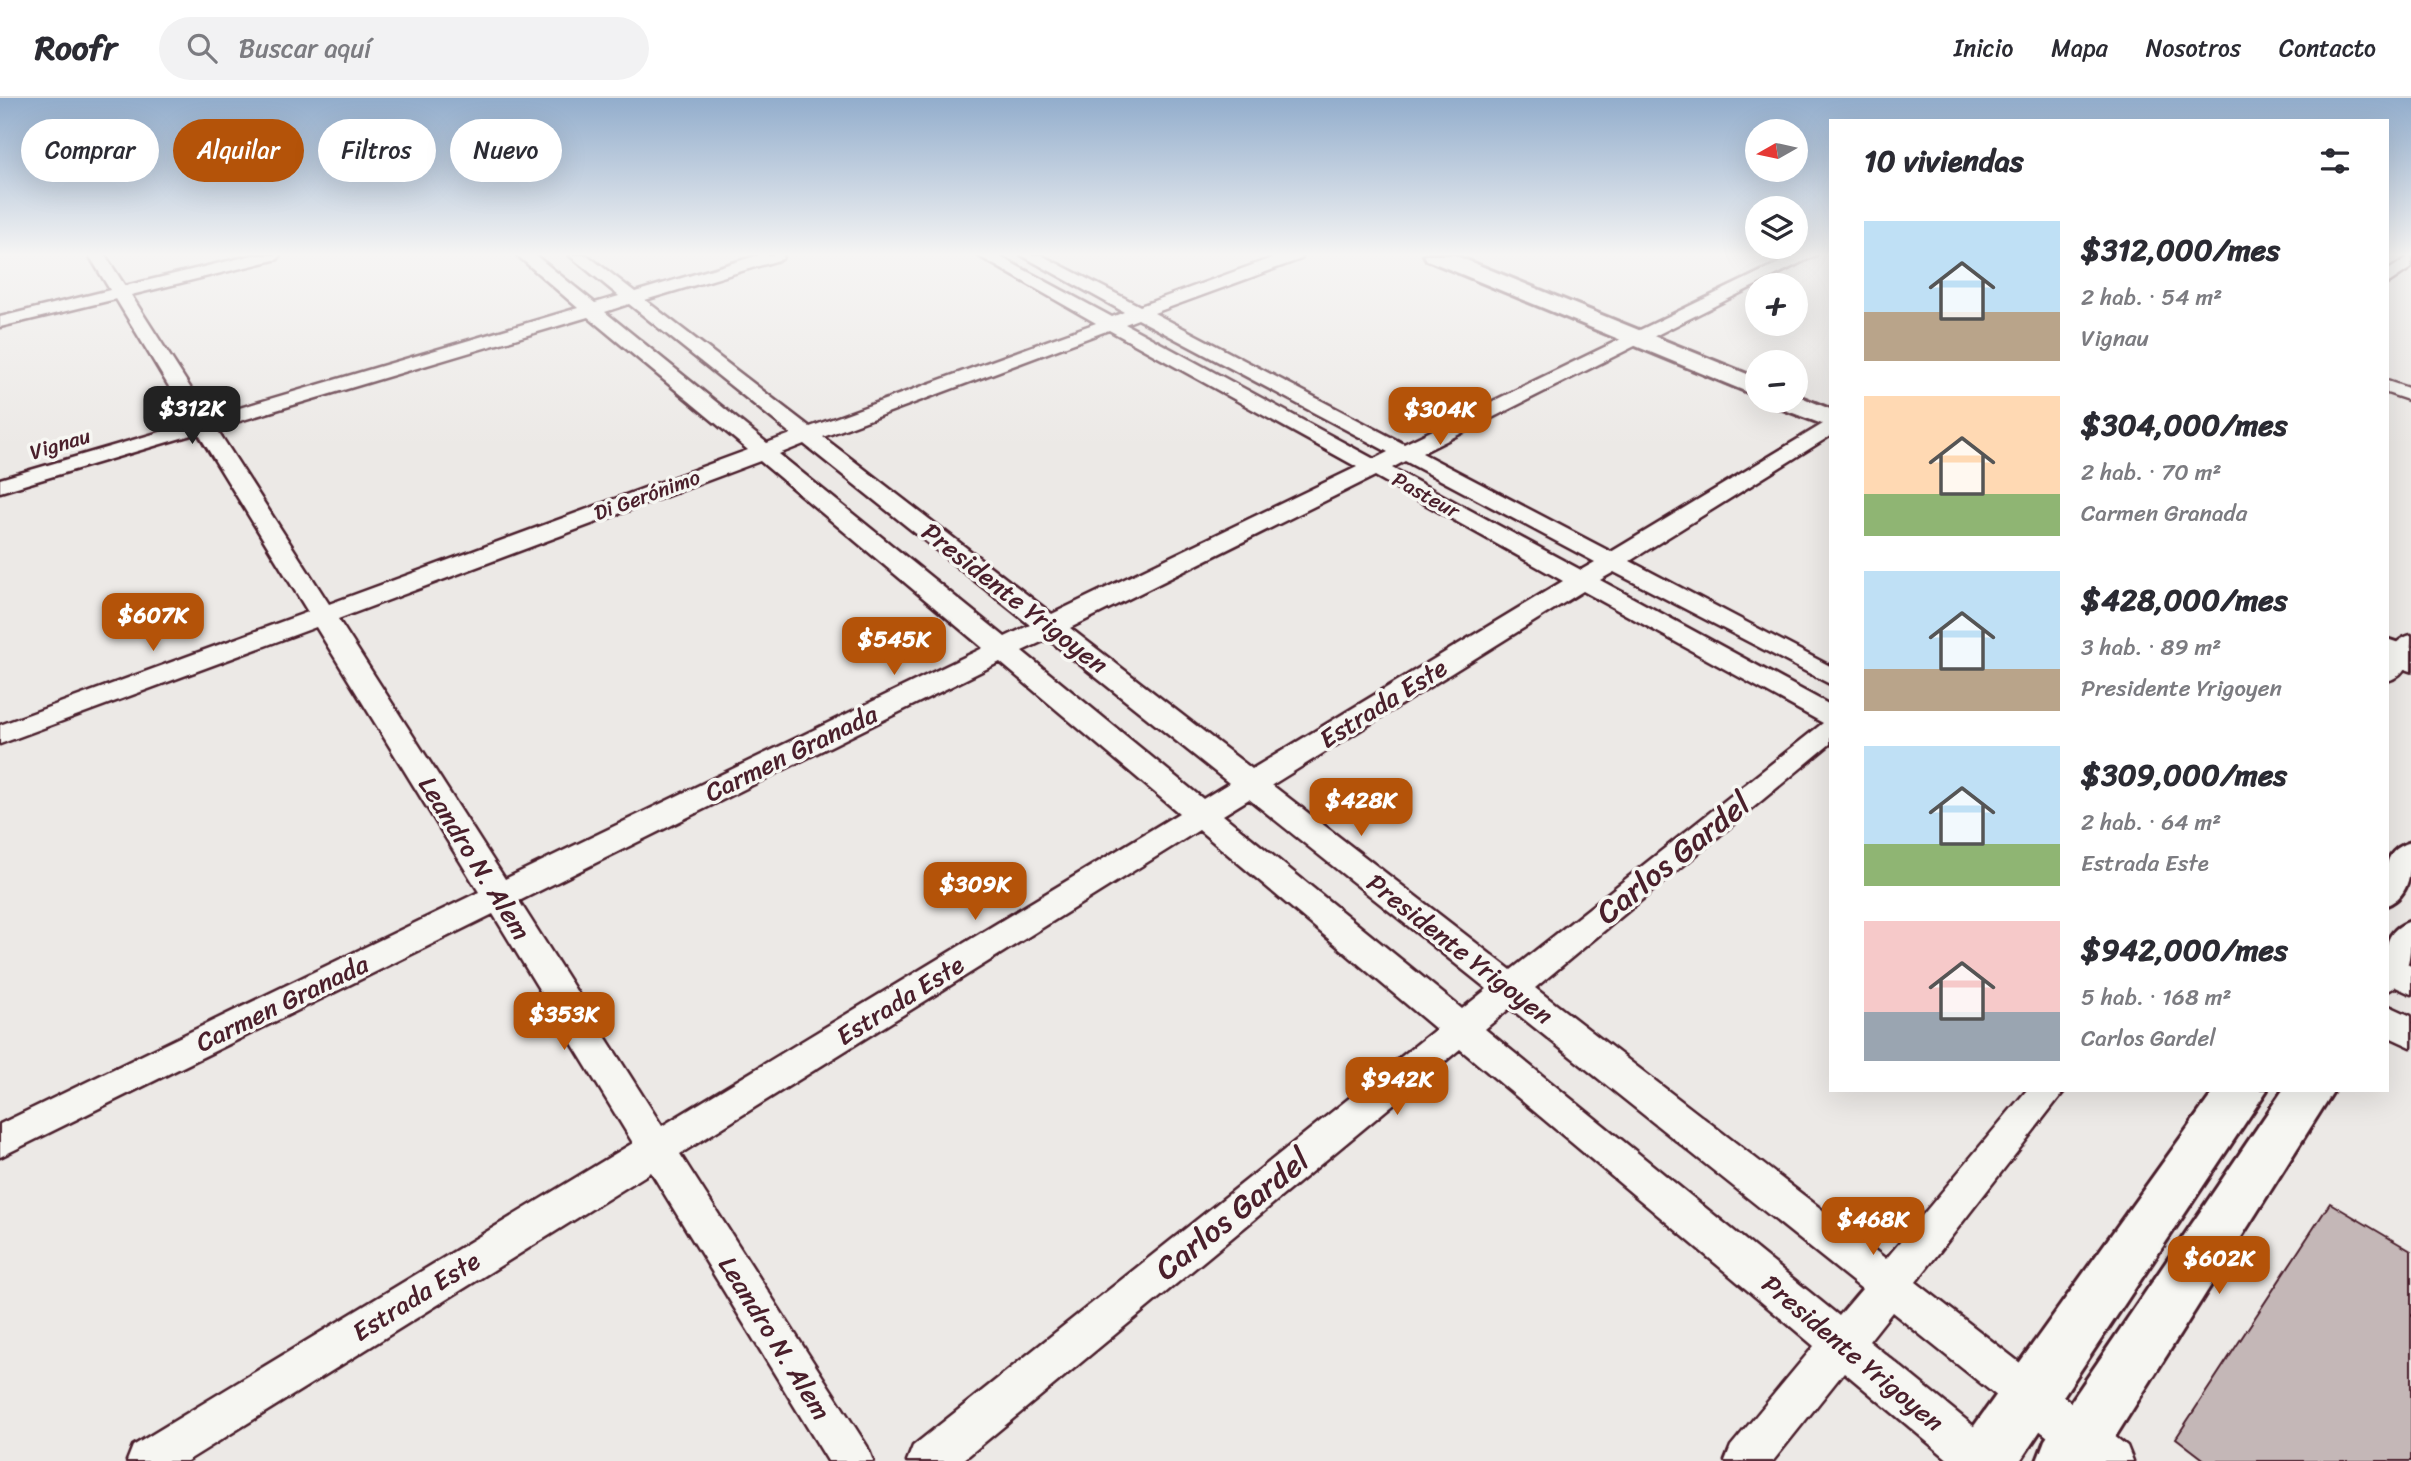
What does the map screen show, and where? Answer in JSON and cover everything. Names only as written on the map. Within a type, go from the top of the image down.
[{"type":"street","name":"Leandro N. Alem","points":[[137,319],[852,1461]]},
{"type":"street","name":"Vignau","points":[[0,486],[563,319]]},
{"type":"street","name":"Presidente Yrigoyen","points":[[602,319],[1984,1461]]},
{"type":"street","name":"Presidente Yrigoyen","points":[[658,319],[2030,1396],[2087,1453]]},
{"type":"street","name":"Pasteur","points":[[1103,319],[1829,715]]},
{"type":"street","name":"Di Gerónimo","points":[[0,735],[1122,319]]},
{"type":"street","name":"Pasteur","points":[[1151,319],[1829,675]]},
{"type":"street","points":[[1606,319],[1745,365]]},
{"type":"street","points":[[1613,319],[1745,382]]},
{"type":"street","name":"Carmen Granada","points":[[0,1141],[1678,319]]},
{"type":"street","points":[[2389,388],[2411,395]]},
{"type":"street","points":[[1808,390],[1829,399]]},
{"type":"street","points":[[1808,410],[1829,419]]},
{"type":"street","name":"Estrada Este","points":[[148,1461],[1829,429]]},
{"type":"street","name":"Carlos Gardel","points":[[928,1461],[1829,731]]},
{"type":"street","points":[[2389,886],[2411,857]]},
{"type":"street","points":[[2389,1020],[2411,1032]]},
{"type":"street","points":[[1746,1461],[2046,1092]]},
{"type":"street","points":[[1984,1461],[2243,1092]]},
{"type":"street","points":[[2087,1453],[2309,1092]]},
{"type":"building","points":[[2330,1203],[2411,1251],[2411,1461],[2206,1461],[2176,1438]]}]
